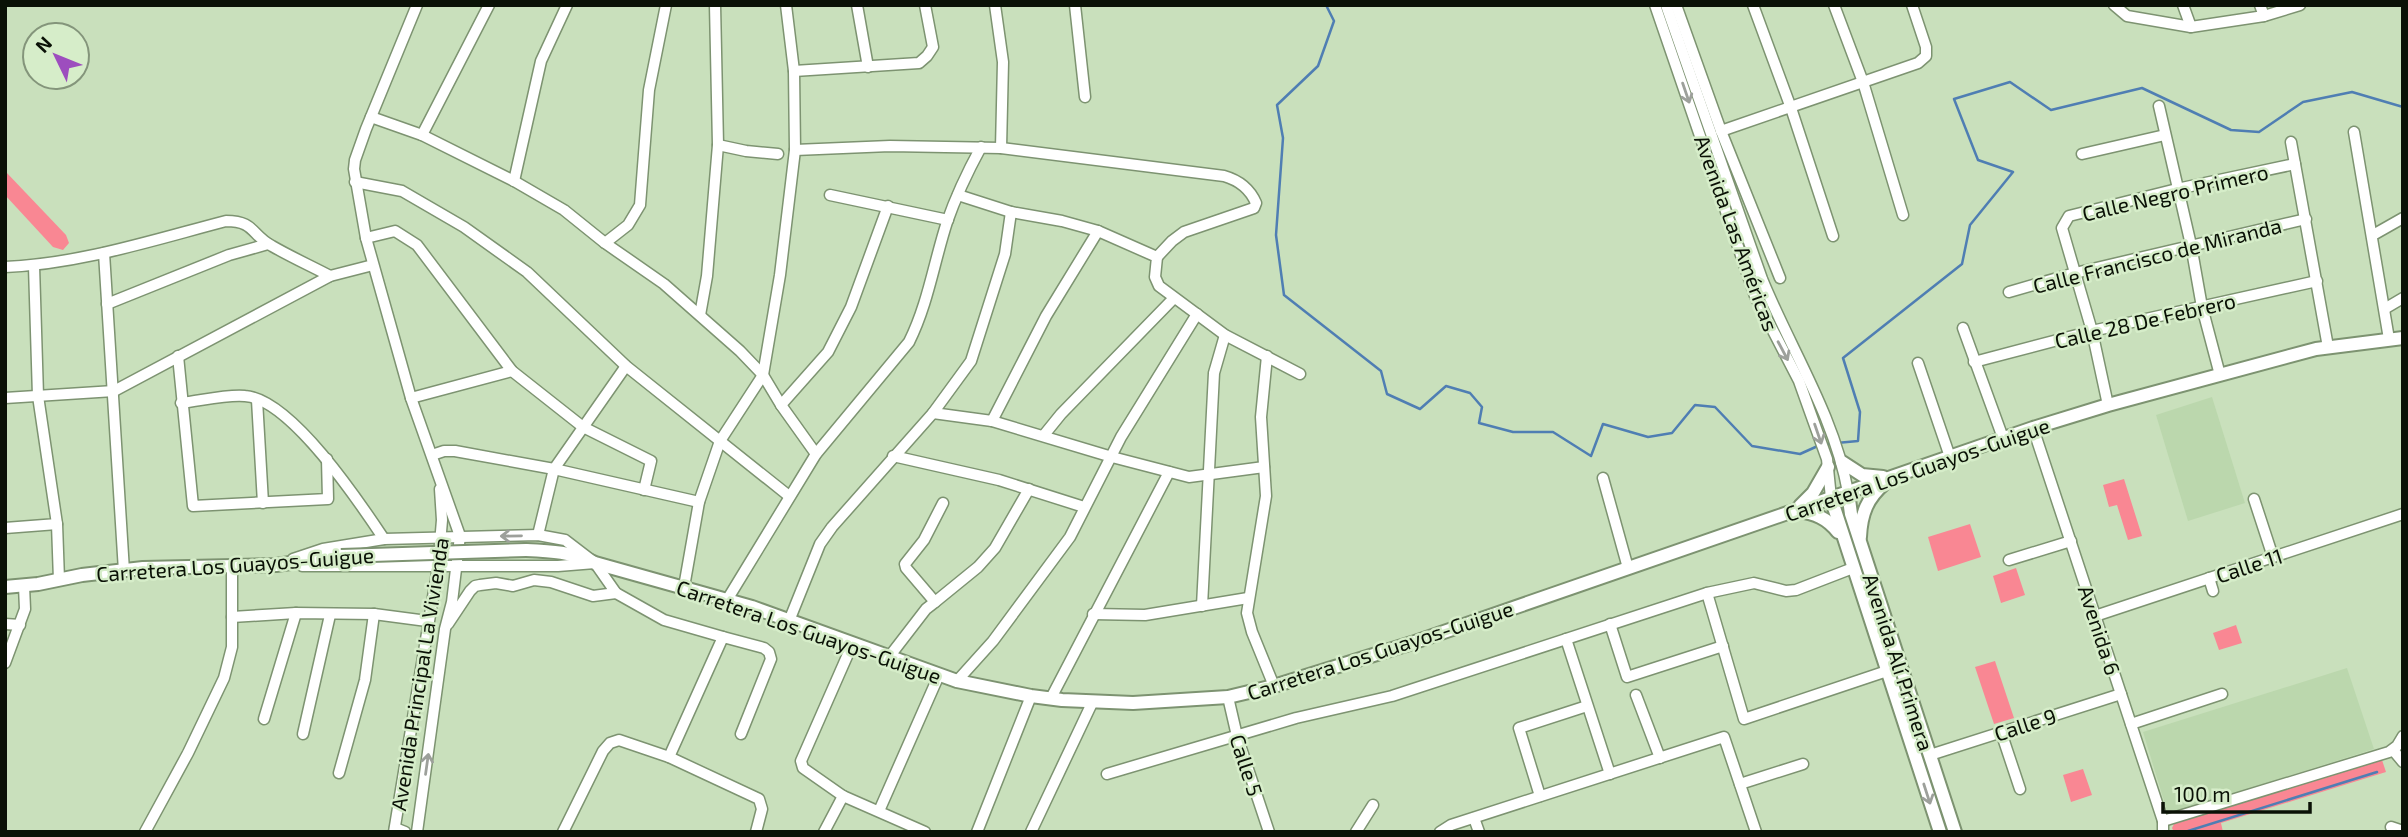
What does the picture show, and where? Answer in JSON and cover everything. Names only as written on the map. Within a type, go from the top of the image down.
[{"type":"main road","name":"Carretera Los Guayos-Guigue","points":[[5,587],[124,570],[276,565],[341,556],[553,551],[580,556],[595,563],[727,600],[957,681],[1031,696],[1093,701],[1133,703],[1228,697],[1274,686],[1412,643],[2004,438],[2108,405],[2328,347],[2396,339]]},
{"type":"main road","points":[[1841,458],[1862,475],[1894,476]]},
{"type":"main road","points":[[1793,511],[1814,493],[1828,463]]},
{"type":"main road","points":[[1861,545],[1861,527],[1867,503],[1874,492],[1894,476]]},
{"type":"main road","name":"Avenida Alí Primera","points":[[1848,492],[1851,514],[1955,832]]},
{"type":"main road","name":"Avenida Alí Primera","points":[[1832,498],[1940,832]]},
{"type":"main road","points":[[1793,511],[1812,513],[1824,518],[1844,541]]},
{"type":"street","name":"Avenida Principal La Vivienda","points":[[417,5],[355,160],[355,182],[373,265],[411,398],[460,536],[457,566],[444,629],[417,832]]},
{"type":"street","points":[[422,135],[489,5]]},
{"type":"street","points":[[513,181],[541,61],[567,5]]},
{"type":"street","points":[[605,243],[628,225],[640,205],[649,90],[666,5]]},
{"type":"street","points":[[700,314],[707,276],[718,145],[715,5]]},
{"type":"street","points":[[684,587],[699,502],[720,441],[763,375],[780,275],[795,150],[794,71],[786,5]]},
{"type":"street","points":[[857,5],[868,67]]},
{"type":"street","points":[[794,71],[919,62],[933,47],[925,5]]},
{"type":"street","points":[[995,5],[1003,62],[1001,148]]},
{"type":"street","points":[[1075,5],[1085,97]]},
{"type":"street","name":"Avenida Las Américas","points":[[1655,5],[1755,296],[1799,381],[1810,409],[1828,463],[1832,498]]},
{"type":"street","name":"Avenida Las Américas","points":[[1666,5],[1762,279],[1821,405],[1841,458],[1848,492]]},
{"type":"street","points":[[1676,5],[1721,131],[1780,278]]},
{"type":"street","points":[[1753,5],[1791,108],[1833,236]]},
{"type":"street","points":[[1834,5],[1863,82],[1902,215]]},
{"type":"street","points":[[1721,131],[1918,63],[1926,55],[1926,47],[1912,5]]},
{"type":"street","points":[[2114,5],[2127,16],[2191,27],[2264,16],[2300,5]]},
{"type":"street","points":[[2183,5],[2191,27]]},
{"type":"street","points":[[2260,5],[2264,16]]},
{"type":"street","points":[[2159,106],[2192,245],[2202,307],[2220,375]]},
{"type":"street","points":[[371,117],[422,135],[564,210],[605,243],[664,284],[700,314],[763,375],[816,454]]},
{"type":"street","points":[[2354,132],[2385,308],[2396,339]]},
{"type":"street","points":[[2082,154],[2165,135]]},
{"type":"street","points":[[2291,142],[2328,347]]},
{"type":"street","points":[[718,145],[778,154]]},
{"type":"street","points":[[795,150],[890,146],[1001,148],[1224,176],[1241,184],[1254,197],[1254,208],[1184,232],[1157,257],[1155,277],[1159,286],[1225,335],[1300,374]]},
{"type":"street","points":[[727,600],[816,454],[909,342],[919,322],[948,220],[981,147]]},
{"type":"street","name":"Calle Negro Primero","points":[[2075,273],[2062,228],[2069,216],[2295,164]]},
{"type":"street","points":[[355,182],[402,191],[464,227],[527,272],[626,366],[789,496]]},
{"type":"street","points":[[830,195],[948,220]]},
{"type":"street","points":[[958,195],[1011,212],[1098,231],[1157,257]]},
{"type":"street","points":[[781,405],[828,352],[850,307],[888,206]]},
{"type":"street","points":[[789,621],[820,544],[893,456],[933,413],[971,360],[1005,254],[1011,212]]},
{"type":"street","points":[[2373,234],[2403,218]]},
{"type":"street","name":"Calle Francisco de Miranda","points":[[2009,292],[2075,273],[2306,219]]},
{"type":"street","points":[[5,267],[34,266],[104,253],[226,221],[236,221],[250,226],[268,244],[330,276]]},
{"type":"street","points":[[366,238],[395,231],[418,246],[512,371],[583,426],[651,461],[644,490]]},
{"type":"street","points":[[992,421],[1046,316],[1098,231]]},
{"type":"street","points":[[107,304],[229,255],[268,244]]},
{"type":"street","points":[[104,253],[124,570]]},
{"type":"street","points":[[5,398],[114,391],[330,276],[373,265]]},
{"type":"street","points":[[34,266],[38,396],[57,524],[59,580]]},
{"type":"street","points":[[2075,273],[2092,331],[2108,405]]},
{"type":"street","name":"Calle 28 De Febrero","points":[[1975,362],[2092,331],[2317,281]]},
{"type":"street","points":[[1044,435],[1061,414],[1174,298]]},
{"type":"street","points":[[2385,308],[2403,298]]},
{"type":"street","points":[[957,681],[993,640],[1070,537],[1121,437],[1197,314]]},
{"type":"street","points":[[1963,328],[2004,438]]},
{"type":"street","points":[[1202,606],[1214,373],[1225,335]]},
{"type":"street","points":[[178,356],[193,506],[328,499],[327,459]]},
{"type":"street","points":[[1267,356],[1261,417],[1266,496],[1247,613],[1274,686]]},
{"type":"street","points":[[1918,363],[1950,457]]},
{"type":"street","points":[[538,535],[554,469],[626,366]]},
{"type":"street","points":[[411,398],[512,371]]},
{"type":"street","points":[[181,403],[246,396],[267,403],[297,428],[327,459],[356,496],[384,539]]},
{"type":"street","points":[[257,400],[263,503]]},
{"type":"street","points":[[933,413],[992,421],[1189,477],[1264,467]]},
{"type":"street","name":"Avenida 6","points":[[2034,428],[2064,510],[2071,541],[2163,827]]},
{"type":"street","points":[[432,455],[444,451],[455,452],[554,469],[699,502]]},
{"type":"street","points":[[893,456],[1029,489],[1084,507]]},
{"type":"street","points":[[1051,698],[1169,472]]},
{"type":"street","name":"Avenida Principal La Vivienda","points":[[398,830],[438,567],[441,538],[440,475]]},
{"type":"street","points":[[1603,478],[1628,568]]},
{"type":"street","points":[[889,657],[926,609],[978,567],[995,548],[1029,489]]},
{"type":"street","points":[[2254,499],[2273,557]]},
{"type":"street","points":[[935,602],[905,564],[924,540],[943,503]]},
{"type":"street","name":"Calle 11","points":[[2095,616],[2273,557],[2368,521],[2403,514]]},
{"type":"street","points":[[5,528],[57,524]]},
{"type":"street","points":[[276,565],[323,548],[384,539],[538,535],[565,540],[595,563],[616,593],[664,620],[764,648],[769,652],[771,659],[741,734]]},
{"type":"street","points":[[2010,560],[2071,541]]},
{"type":"street","points":[[276,565],[438,567],[595,563]]},
{"type":"street","points":[[145,832],[188,753],[223,678],[232,647],[232,566]]},
{"type":"street","points":[[1107,774],[1296,718],[1392,696],[1707,593],[1754,583],[1786,591],[1796,590],[1853,568]]},
{"type":"street","points":[[2209,578],[2213,591]]},
{"type":"street","points":[[444,629],[475,586],[496,583],[513,586],[534,580],[551,582],[593,596],[616,593]]},
{"type":"street","points":[[5,663],[25,609],[24,586]]},
{"type":"street","points":[[1707,593],[1744,719],[1887,671]]},
{"type":"street","points":[[1093,614],[1145,615],[1248,598]]},
{"type":"street","points":[[232,617],[296,613],[374,614],[428,621]]},
{"type":"street","points":[[264,719],[296,613]]},
{"type":"street","points":[[339,773],[365,680],[374,614]]},
{"type":"street","points":[[303,734],[330,615]]},
{"type":"street","points":[[5,624],[20,625]]},
{"type":"street","points":[[1610,624],[1628,677],[1723,646]]},
{"type":"street","points":[[669,757],[723,637]]},
{"type":"street","points":[[1566,639],[1610,774]]},
{"type":"street","points":[[852,645],[801,761],[807,773],[843,796],[925,832]]},
{"type":"street","points":[[879,811],[939,675]]},
{"type":"street","name":"Calle 9","points":[[1930,755],[2001,732],[2023,720],[2121,694]]},
{"type":"street","points":[[2131,724],[2222,694]]},
{"type":"street","points":[[1636,695],[1660,758]]},
{"type":"street","points":[[977,832],[1031,696]]},
{"type":"street","name":"Calle 5","points":[[1228,697],[1237,736],[1269,832]]},
{"type":"street","points":[[1031,832],[1093,701]]},
{"type":"street","points":[[1540,796],[1519,728],[1587,705]]},
{"type":"street","points":[[2001,732],[2020,789]]},
{"type":"street","points":[[2163,827],[2393,750],[2403,736]]},
{"type":"street","points":[[1440,832],[1451,825],[1724,737],[1756,832]]},
{"type":"street","points":[[562,832],[603,751],[610,743],[619,740],[669,757],[759,799],[762,809],[756,832]]},
{"type":"street","points":[[2393,750],[2403,762]]},
{"type":"street","points":[[1740,784],[1803,764]]},
{"type":"street","points":[[824,832],[843,796]]},
{"type":"street","points":[[1356,832],[1373,805]]},
{"type":"street","points":[[1474,818],[1479,832]]},
{"type":"street","points":[[895,832],[901,821]]},
{"type":"street","points":[[2391,827],[2403,831]]},
{"type":"shaded area","points":[[5,171],[66,235],[69,243],[63,250],[53,247],[5,195]]},
{"type":"shaded area","points":[[2212,397],[2245,503],[2188,521],[2156,415]]},
{"type":"shaded area","points":[[2124,479],[2142,536],[2128,540],[2117,505],[2109,507],[2103,485]]},
{"type":"shaded area","points":[[1970,524],[1981,557],[1938,571],[1928,537]]},
{"type":"shaded area","points":[[2016,568],[2025,595],[2001,603],[1993,576]]},
{"type":"shaded area","points":[[2236,625],[2242,643],[2219,650],[2213,633]]},
{"type":"shaded area","points":[[1995,661],[2014,718],[1994,724],[1975,667]]},
{"type":"shaded area","points":[[2347,668],[2374,749],[2168,814],[2143,732]]},
{"type":"shaded area","points":[[2382,760],[2386,772],[2221,823],[2223,832],[2174,832],[2172,828],[2174,824]]},
{"type":"shaded area","points":[[2083,769],[2092,795],[2071,802],[2063,775]]},
{"type":"waterway","points":[[1326,5],[1334,21],[1318,66],[1277,105],[1283,138],[1276,235],[1284,295],[1381,371],[1387,394],[1420,409],[1446,386],[1470,393],[1482,407],[1479,423],[1513,432],[1553,432],[1591,456],[1603,424],[1648,437],[1672,433],[1695,405],[1715,407],[1752,446],[1800,454],[1820,445]]},
{"type":"waterway","points":[[1826,444],[1858,441],[1860,412],[1843,358],[1962,264],[1970,225],[2013,172],[1978,160],[1954,99],[2010,82],[2051,110],[2142,88],[2231,130],[2259,132],[2303,102],[2352,92],[2403,107]]},
{"type":"waterway","points":[[2188,831],[2377,772]]}]
